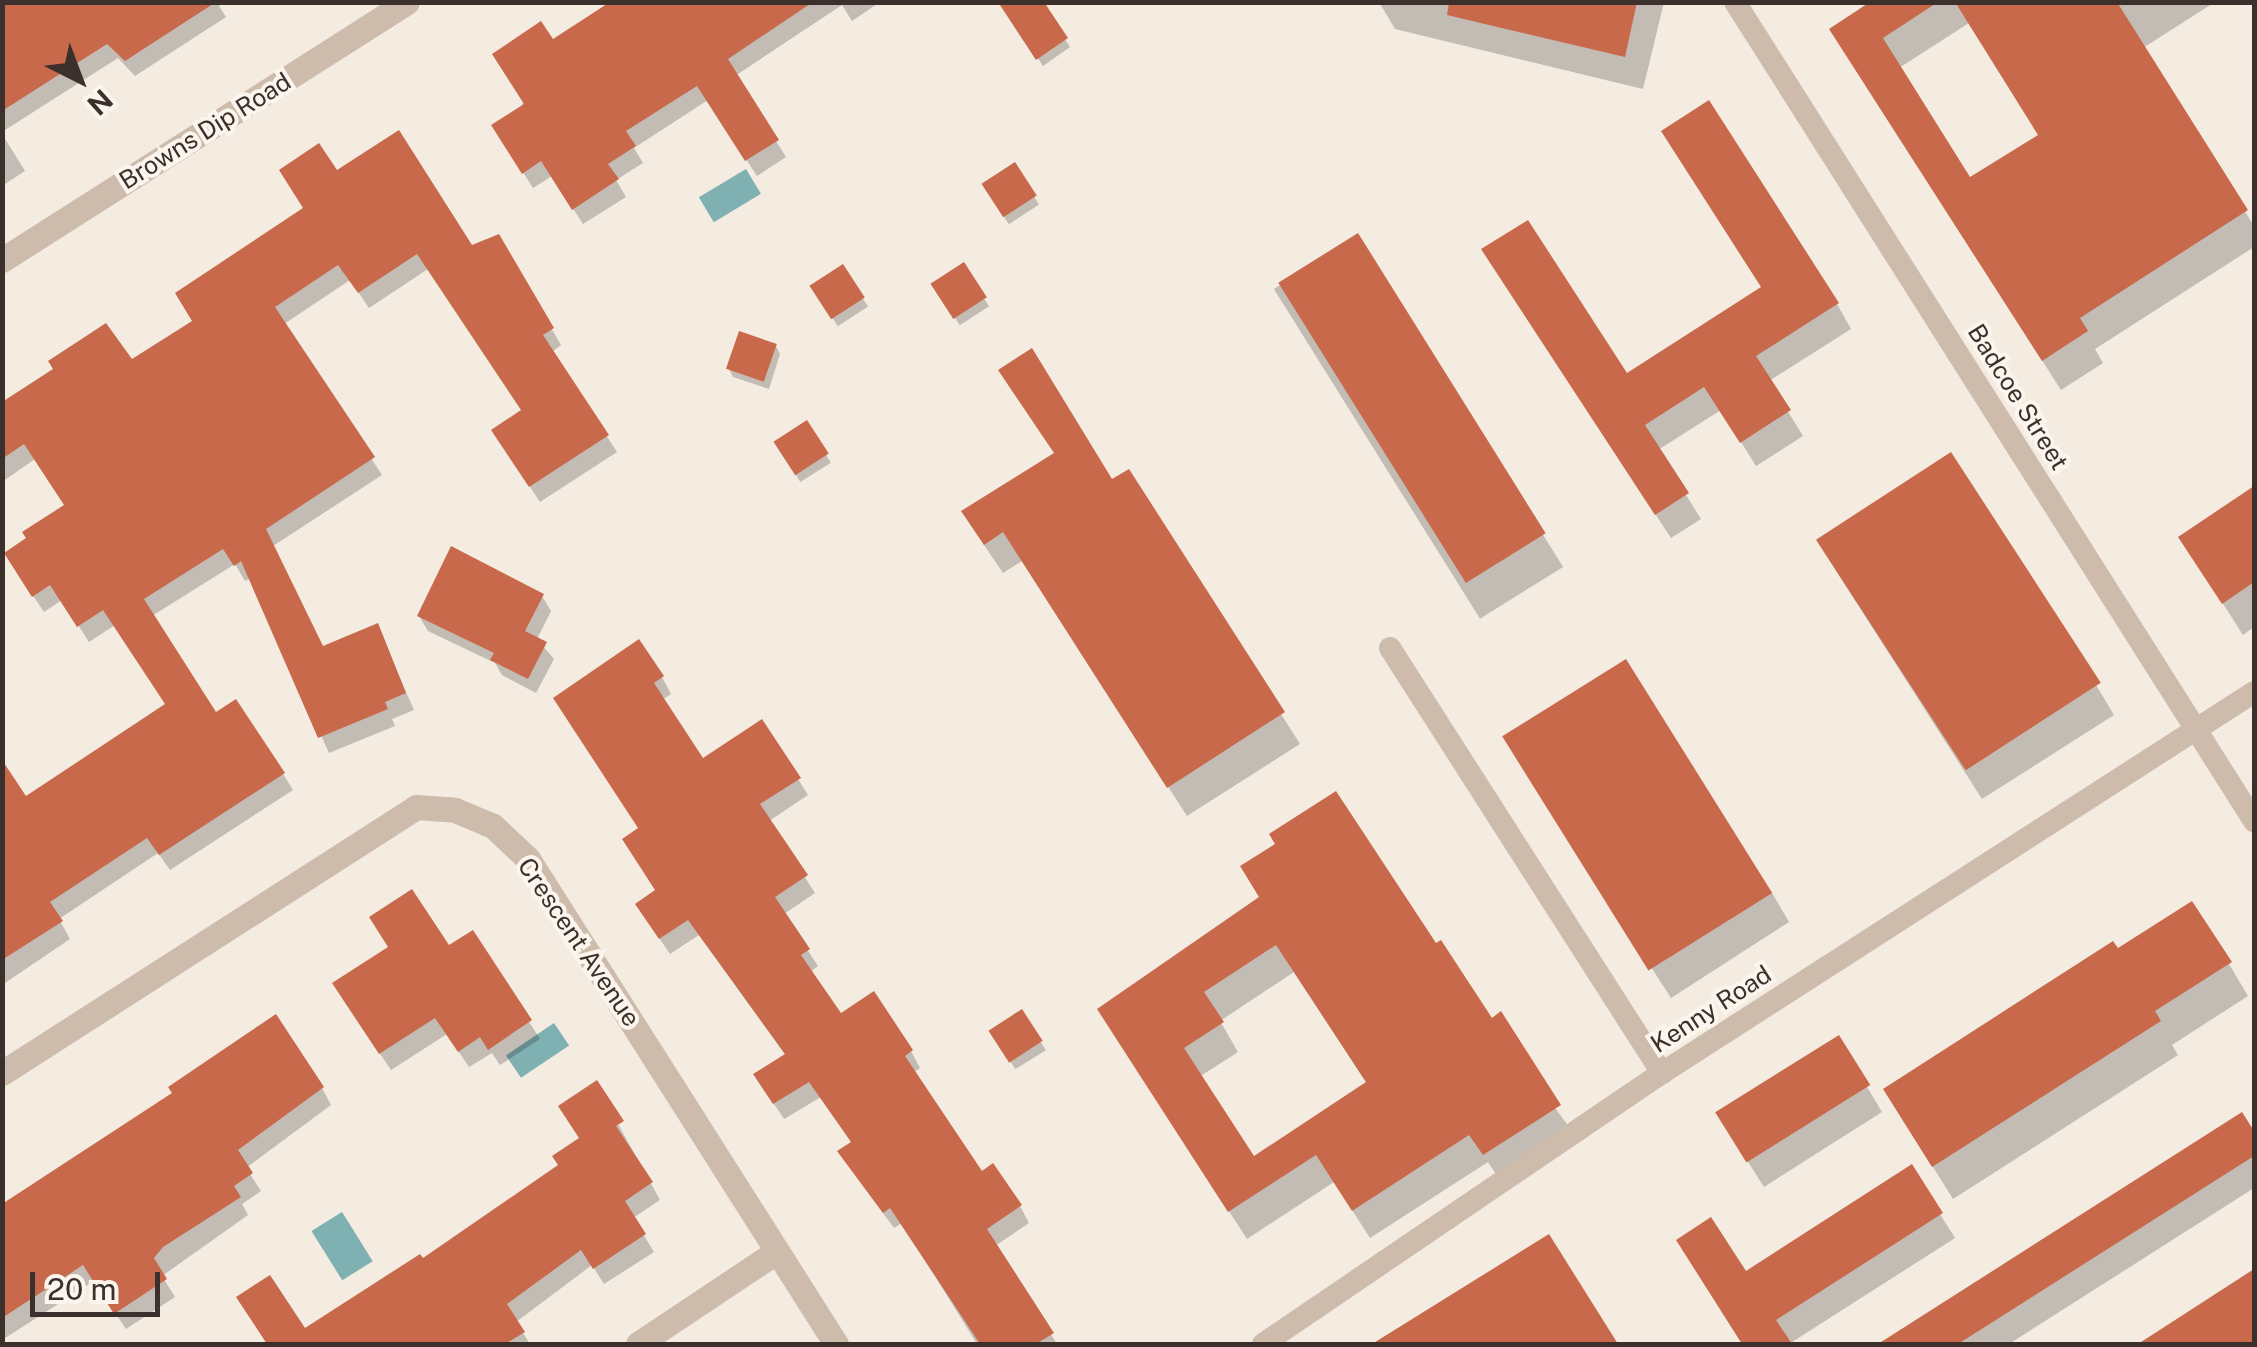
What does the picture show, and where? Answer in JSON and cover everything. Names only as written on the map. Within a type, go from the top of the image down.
[{"type":"street","name":"Browns Dip Road","points":[[2,260],[407,2]]},
{"type":"street","name":"Crescent Avenue","points":[[2,1073],[416,807],[455,810],[493,826],[528,859],[728,1171],[773,1254],[836,1344]]},
{"type":"street","points":[[638,1344],[773,1254]]},
{"type":"lane","name":"Badcoe Street","points":[[1735,2],[2254,822]]},
{"type":"lane","points":[[1390,648],[1662,1072]]},
{"type":"lane","name":"Kenny Road","points":[[1263,1344],[1662,1072],[2254,692]]},
{"type":"water","points":[[746,169],[761,194],[714,222],[699,197]]},
{"type":"water","points":[[554,1023],[569,1045],[521,1078],[506,1055]]},
{"type":"water","points":[[342,1212],[373,1261],[342,1280],[311,1231]]},
{"type":"building","points":[[2,2],[216,2],[125,61],[107,44],[2,111]]},
{"type":"building","points":[[610,2],[813,2],[728,59],[779,140],[745,161],[697,86],[626,131],[636,146],[608,164],[619,179],[572,210],[541,161],[522,174],[491,125],[524,104],[492,54],[541,21],[553,39]]},
{"type":"building","points":[[998,2],[1044,2],[1068,38],[1036,60]]},
{"type":"building","points":[[1449,2],[1637,2],[1625,57],[1447,15]]},
{"type":"building","points":[[1870,2],[1938,2],[1883,38],[1970,177],[2038,135],[1955,2],[2117,2],[2248,210],[2080,318],[2088,331],[2042,361],[1829,29]]},
{"type":"building","points":[[1709,100],[1839,303],[1756,356],[1791,410],[1740,443],[1704,387],[1645,425],[1689,493],[1655,515],[1481,249],[1528,220],[1627,373],[1761,287],[1661,131]]},
{"type":"building","points":[[399,130],[472,245],[499,234],[554,328],[543,335],[609,435],[529,487],[491,430],[521,410],[417,254],[358,293],[338,265],[275,307],[375,457],[266,529],[323,646],[378,623],[406,693],[385,702],[388,709],[318,738],[241,561],[234,566],[223,549],[144,599],[216,712],[236,699],[285,773],[159,855],[147,838],[50,902],[63,921],[2,960],[2,760],[26,796],[165,704],[103,610],[77,627],[50,585],[32,597],[4,553],[26,538],[22,532],[64,505],[24,444],[2,459],[2,402],[53,369],[48,361],[106,323],[132,359],[192,321],[175,293],[303,208],[279,170],[319,143],[337,170]]},
{"type":"building","points":[[1015,162],[1037,196],[1003,217],[981,184]]},
{"type":"building","points":[[1358,233],[1546,533],[1466,583],[1278,283]]},
{"type":"building","points":[[964,262],[987,297],[953,319],[930,284]]},
{"type":"building","points":[[843,264],[865,298],[831,319],[809,286]]},
{"type":"building","points":[[739,331],[777,344],[764,382],[726,369]]},
{"type":"building","points":[[1032,348],[1112,479],[1129,469],[1285,712],[1167,788],[1003,532],[984,545],[961,511],[1054,453],[998,370]]},
{"type":"building","points":[[807,420],[829,454],[795,475],[773,442]]},
{"type":"building","points":[[1951,452],[2101,683],[1966,770],[1816,540]]},
{"type":"building","points":[[2254,486],[2254,582],[2222,604],[2178,537]]},
{"type":"building","points":[[451,546],[544,594],[525,631],[547,642],[528,679],[490,660],[494,653],[417,616]]},
{"type":"building","points":[[639,639],[664,676],[654,683],[703,758],[762,719],[801,778],[760,804],[808,875],[775,897],[810,949],[801,955],[841,1013],[874,991],[913,1050],[905,1056],[982,1171],[993,1163],[1022,1205],[987,1229],[1054,1333],[1036,1344],[980,1344],[890,1208],[883,1213],[837,1151],[851,1142],[809,1082],[773,1104],[753,1074],[785,1054],[688,920],[659,939],[635,904],[655,890],[622,839],[638,828],[553,698]]},
{"type":"building","points":[[1626,659],[1772,893],[1648,970],[1502,736]]},
{"type":"building","points":[[1336,791],[1436,943],[1441,940],[1492,1018],[1501,1011],[1561,1105],[1483,1155],[1469,1135],[1352,1211],[1316,1155],[1228,1212],[1097,1009],[1259,897],[1240,866],[1275,844],[1269,834]],"holes":[[[1276,945],[1366,1082],[1254,1156],[1184,1048],[1224,1022],[1204,992]]]},
{"type":"building","points":[[412,889],[449,945],[473,930],[532,1020],[488,1050],[480,1037],[458,1052],[435,1018],[379,1054],[332,983],[388,947],[369,917]]},
{"type":"building","points":[[2192,901],[2232,962],[2155,1011],[2161,1021],[1932,1167],[1883,1089],[2113,941],[2118,948]]},
{"type":"building","points":[[1022,1009],[1043,1041],[1009,1063],[988,1031]]},
{"type":"building","points":[[276,1014],[324,1087],[238,1150],[253,1173],[234,1186],[241,1197],[163,1247],[154,1258],[167,1279],[114,1314],[83,1265],[2,1318],[2,1204],[172,1093],[168,1087]]},
{"type":"building","points":[[1839,1035],[1870,1085],[1746,1162],[1715,1112]]},
{"type":"building","points":[[597,1080],[624,1121],[616,1126],[653,1182],[625,1201],[646,1234],[593,1269],[581,1250],[507,1304],[525,1332],[505,1344],[267,1344],[236,1297],[270,1275],[305,1328],[420,1254],[423,1258],[558,1165],[552,1156],[579,1138],[558,1106]]},
{"type":"building","points":[[2242,1112],[2254,1131],[2254,1156],[1958,1344],[1878,1344]]},
{"type":"building","points":[[1912,1164],[1943,1213],[1776,1320],[1792,1344],[1742,1344],[1676,1240],[1711,1217],[1746,1271]]},
{"type":"building","points":[[1549,1234],[1618,1344],[1372,1344]]},
{"type":"building","points":[[2254,1269],[2254,1344],[2138,1344]]}]
